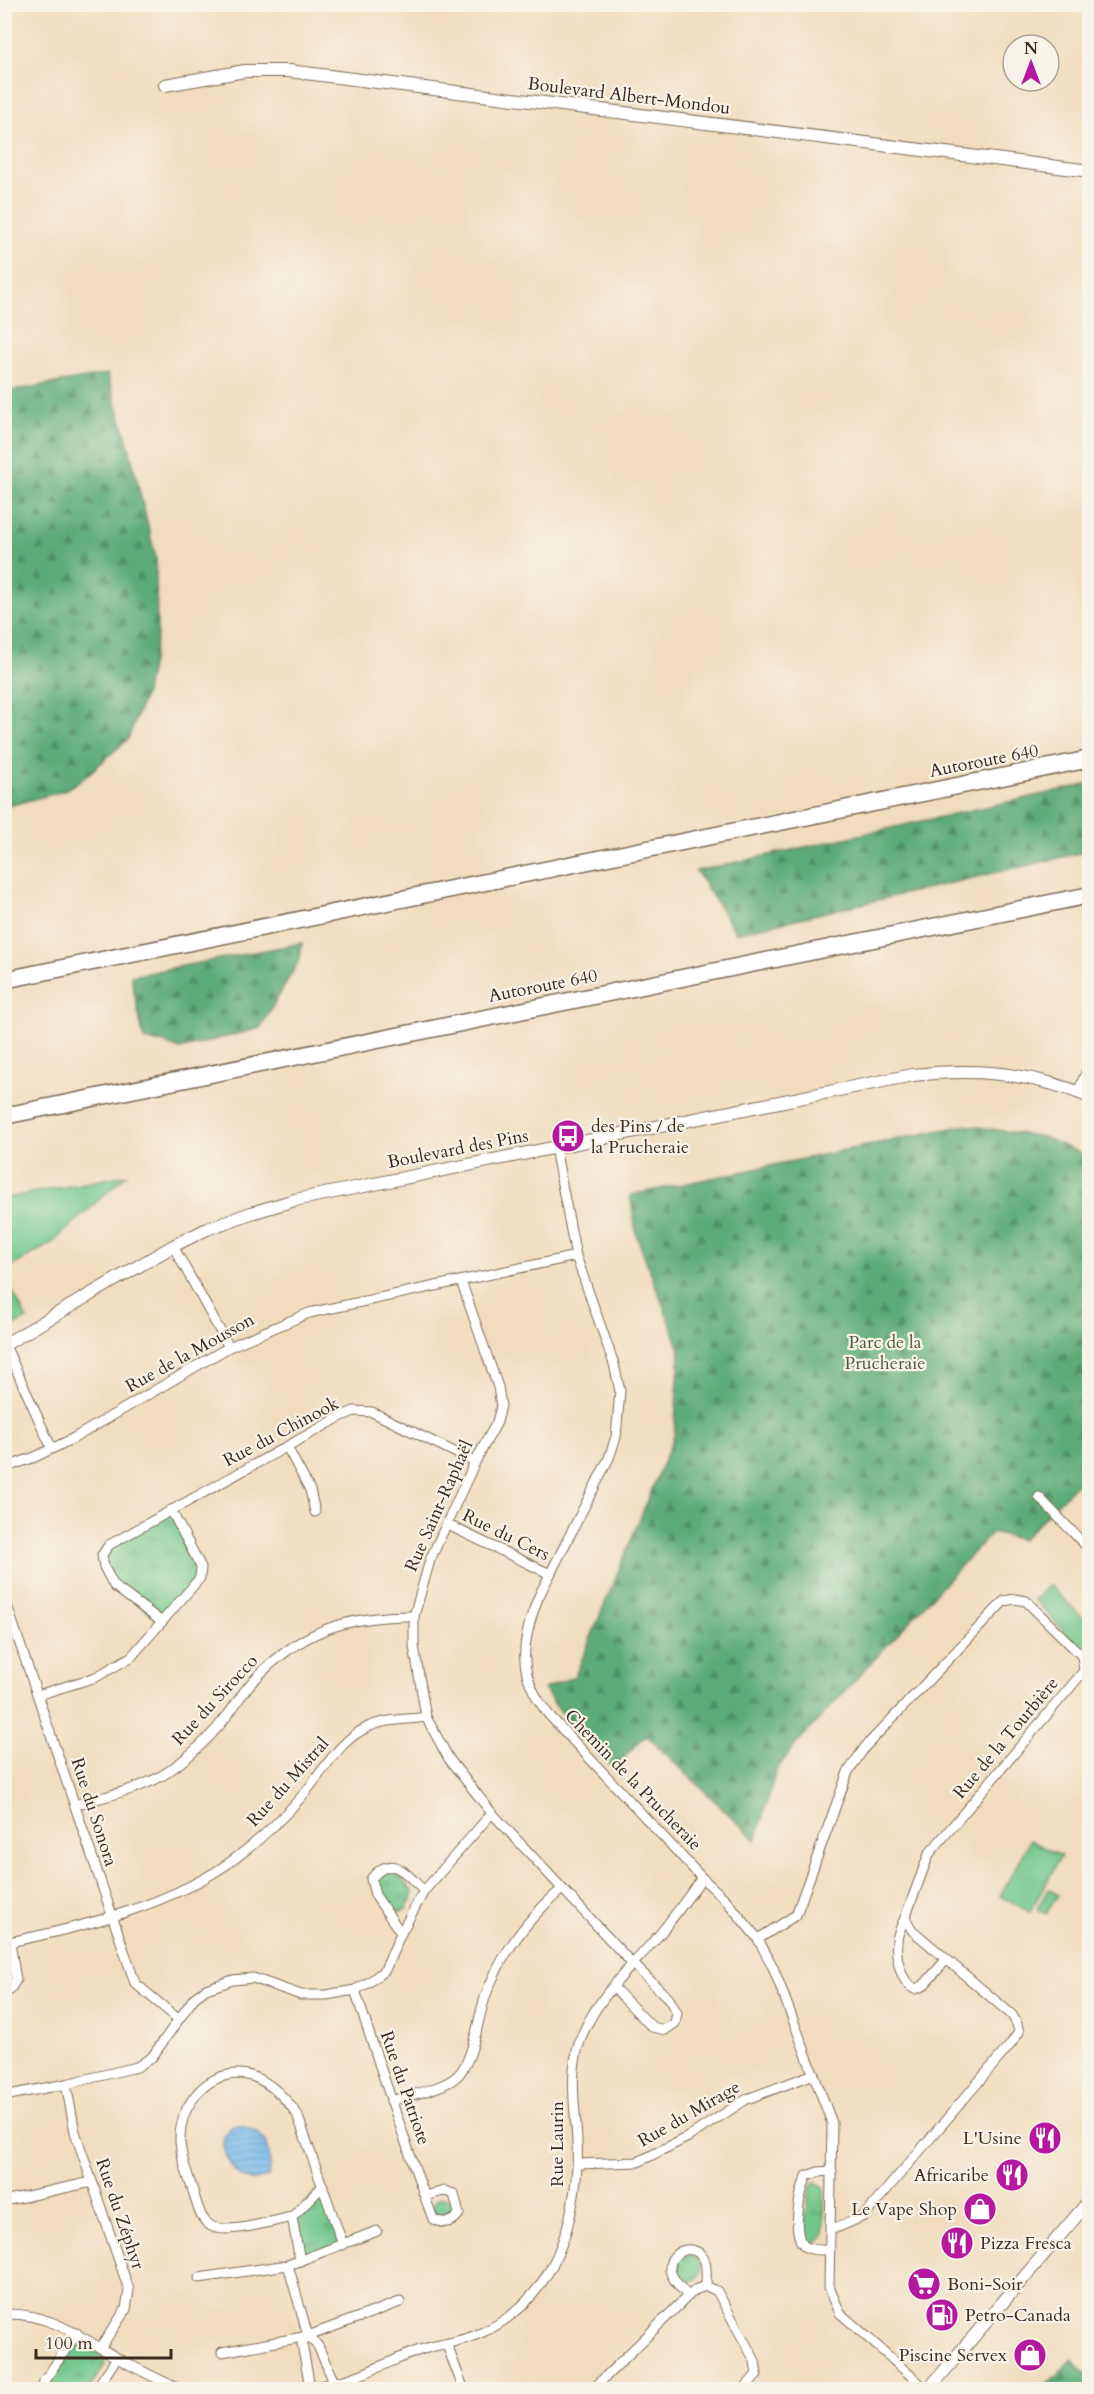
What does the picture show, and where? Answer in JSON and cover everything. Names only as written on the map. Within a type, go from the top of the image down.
[{"type":"highway","name":"Autoroute 640","points":[[4,980],[1089,759]]},
{"type":"highway","name":"Autoroute 640","points":[[4,1116],[1089,895]]},
{"type":"street","name":"Boulevard Albert-Mondou","points":[[165,85],[245,71],[289,71],[1089,171]]},
{"type":"street","points":[[1084,1095],[1089,1063]]},
{"type":"street","name":"Boulevard des Pins","points":[[5,1345],[173,1246],[207,1229],[295,1200],[868,1083],[944,1071],[987,1072],[1034,1079],[1084,1095]]},
{"type":"street","name":"Chemin de la Prucheraie","points":[[555,1148],[576,1256],[614,1364],[620,1390],[616,1437],[609,1458],[538,1598],[525,1638],[524,1670],[537,1701],[702,1878],[725,1899],[758,1940],[773,1966],[832,2123],[829,2287],[840,2313],[928,2390]]},
{"type":"street","points":[[173,1246],[229,1347]]},
{"type":"street","name":"Rue de la Mousson","points":[[4,1468],[52,1449],[229,1347],[309,1313],[576,1256]]},
{"type":"street","name":"Rue Saint-Raphaël","points":[[461,1281],[498,1386],[501,1406],[497,1422],[475,1462],[430,1560],[414,1616],[414,1646],[426,1718],[449,1759],[492,1814],[633,1964],[669,1999],[676,2013],[675,2023],[665,2030],[652,2027],[613,1987]]},
{"type":"street","points":[[5,1345],[52,1449]]},
{"type":"street","name":"Rue du Chinook","points":[[162,1622],[114,1586],[108,1578],[102,1555],[109,1545],[340,1417],[362,1410],[383,1416],[475,1462]]},
{"type":"street","points":[[287,1447],[310,1490],[315,1512]]},
{"type":"street","points":[[1039,1497],[1089,1550]]},
{"type":"street","points":[[38,1695],[96,1677],[131,1657],[192,1588],[201,1573],[201,1567],[171,1510]]},
{"type":"street","name":"Rue du Cers","points":[[448,1525],[550,1574]]},
{"type":"street","name":"Rue du Sonora","points":[[4,1597],[135,1983],[178,2019]]},
{"type":"street","name":"Rue de la Tourbière","points":[[758,1940],[796,1915],[848,1772],[865,1747],[1004,1601],[1016,1599],[1026,1601],[1082,1656],[1084,1671],[928,1854],[896,1940],[903,1979],[908,1986],[915,1989],[923,1986],[946,1960]]},
{"type":"street","name":"Rue du Sirocco","points":[[75,1805],[142,1784],[167,1773],[186,1758],[225,1719],[252,1682],[281,1655],[315,1632],[373,1617],[414,1616]]},
{"type":"street","name":"Rue du Mistral","points":[[4,1992],[10,1990],[16,1980],[7,1942],[111,1916],[163,1899],[200,1882],[236,1858],[272,1828],[303,1795],[351,1736],[374,1724],[426,1718]]},
{"type":"street","points":[[4,2096],[137,2067],[152,2057],[194,1998],[206,1989],[233,1980],[253,1978],[301,1995],[326,1995],[355,1990],[376,1978],[385,1970],[401,1933],[424,1891],[492,1814]]},
{"type":"street","points":[[401,1933],[375,1895],[371,1879],[378,1870],[386,1866],[394,1866],[424,1891]]},
{"type":"street","name":"Rue Laurin","points":[[299,2390],[345,2380],[422,2349],[481,2333],[513,2314],[537,2291],[554,2264],[566,2234],[573,2204],[578,2164],[573,2088],[574,2066],[579,2045],[596,2006],[659,1935],[702,1878]]},
{"type":"street","points":[[391,2102],[449,2082],[458,2076],[469,2060],[476,2024],[500,1961],[532,1918],[562,1889]]},
{"type":"street","points":[[831,2228],[864,2216],[1010,2046],[1019,2032],[1012,2016],[912,1930],[905,1918]]},
{"type":"street","name":"Rue du Patriote","points":[[355,1990],[391,2102],[425,2196]]},
{"type":"street","points":[[323,2186],[292,2217],[224,2230],[211,2226],[201,2217],[182,2154],[180,2141],[182,2121],[189,2105],[199,2091],[215,2079],[239,2074],[258,2080],[285,2097],[297,2114],[323,2186],[343,2244]]},
{"type":"street","name":"Rue du Mirage","points":[[578,2164],[638,2162],[688,2137],[747,2099],[814,2074]]},
{"type":"street","name":"Rue du Zéphyr","points":[[66,2084],[75,2132],[129,2290],[126,2309],[101,2347]]},
{"type":"street","points":[[829,2250],[805,2247],[798,2238],[797,2227],[802,2186],[807,2176],[832,2171]]},
{"type":"street","points":[[4,2201],[92,2182]]},
{"type":"street","points":[[928,2390],[1089,2200]]},
{"type":"street","points":[[292,2217],[300,2261]]},
{"type":"street","points":[[199,2278],[288,2265],[377,2231]]},
{"type":"street","points":[[688,2296],[670,2269],[673,2258],[682,2250],[694,2250],[703,2257],[706,2268],[706,2286]]},
{"type":"street","points":[[288,2265],[308,2336],[316,2343],[334,2382]]},
{"type":"street","points":[[592,2390],[688,2296],[706,2286],[717,2291],[755,2361],[757,2374],[743,2390]]},
{"type":"street","points":[[222,2352],[308,2336],[400,2302]]},
{"type":"street","points":[[4,2314],[46,2320],[77,2333],[117,2358],[181,2390]]},
{"type":"street","points":[[42,2390],[44,2381],[77,2333]]},
{"type":"street","points":[[308,2336],[302,2344],[310,2387]]},
{"type":"street","points":[[447,2344],[464,2390]]},
{"type":"street","points":[[95,2390],[117,2358]]},
{"type":"street","points":[[345,2380],[349,2390]]},
{"type":"green space","points":[[107,374],[127,439],[156,559],[157,636],[146,692],[128,739],[84,778],[63,791],[5,807],[5,392]]},
{"type":"green space","points":[[1089,784],[1089,851],[736,933],[696,871]]},
{"type":"green space","points":[[302,943],[300,959],[260,1028],[180,1049],[165,1043],[144,1040],[131,976]]},
{"type":"green space","name":"Parc de la Prucheraie","points":[[965,1125],[1043,1137],[1089,1157],[1089,1471],[1022,1540],[992,1532],[797,1743],[776,1770],[756,1840],[646,1735],[613,1769],[556,1706],[544,1689],[575,1676],[674,1436],[680,1349],[637,1237],[630,1195]]},
{"type":"green space","points":[[126,1175],[51,1244],[5,1270],[5,1198]]},
{"type":"green space","points":[[4,1275],[27,1319],[5,1330],[4,1330]]},
{"type":"green space","points":[[171,1510],[201,1573],[162,1622],[114,1586],[104,1567],[109,1545]]},
{"type":"green space","points":[[1049,1585],[1089,1624],[1089,1659],[1034,1599]]},
{"type":"green space","points":[[1030,1840],[1061,1856],[1030,1912],[1000,1896]]},
{"type":"green space","points":[[390,1870],[397,1874],[413,1892],[411,1902],[409,1901],[407,1908],[401,1911],[395,1910],[385,1902],[379,1890],[381,1873]]},
{"type":"green space","points":[[1048,1889],[1058,1895],[1046,1914],[1037,1909]]},
{"type":"green space","points":[[4,1952],[8,1956],[12,1979],[5,1986]]},
{"type":"green space","points":[[816,2182],[824,2187],[824,2236],[814,2244],[810,2243],[803,2234],[810,2189]]},
{"type":"green space","points":[[323,2186],[343,2245],[300,2261],[292,2217]]},
{"type":"green space","points":[[443,2198],[450,2201],[453,2208],[450,2215],[443,2218],[436,2215],[433,2208],[436,2201]]},
{"type":"green space","points":[[688,2255],[697,2259],[701,2268],[697,2277],[688,2281],[679,2277],[675,2268],[679,2259]]},
{"type":"green space","points":[[83,2346],[100,2355],[105,2365],[89,2389],[47,2389],[74,2348]]},
{"type":"green space","points":[[1073,2359],[1089,2379],[1089,2389],[1042,2389]]},
{"type":"water","points":[[233,2126],[252,2130],[264,2141],[269,2158],[268,2177],[249,2180],[238,2174],[229,2163],[223,2143],[225,2134]]},
{"type":"place","name":"des Pins / de la Prucheraie","points":[[568,1136]]},
{"type":"place","name":"L'Usine","points":[[1045,2138]]},
{"type":"place","name":"Africaribe","points":[[1012,2175]]},
{"type":"place","name":"Le Vape Shop","points":[[980,2209]]},
{"type":"place","name":"Pizza Fresca","points":[[957,2243]]},
{"type":"place","name":"Boni-Soir","points":[[924,2284]]},
{"type":"place","name":"Petro-Canada","points":[[942,2315]]},
{"type":"place","name":"Piscine Servex","points":[[1030,2355]]}]
